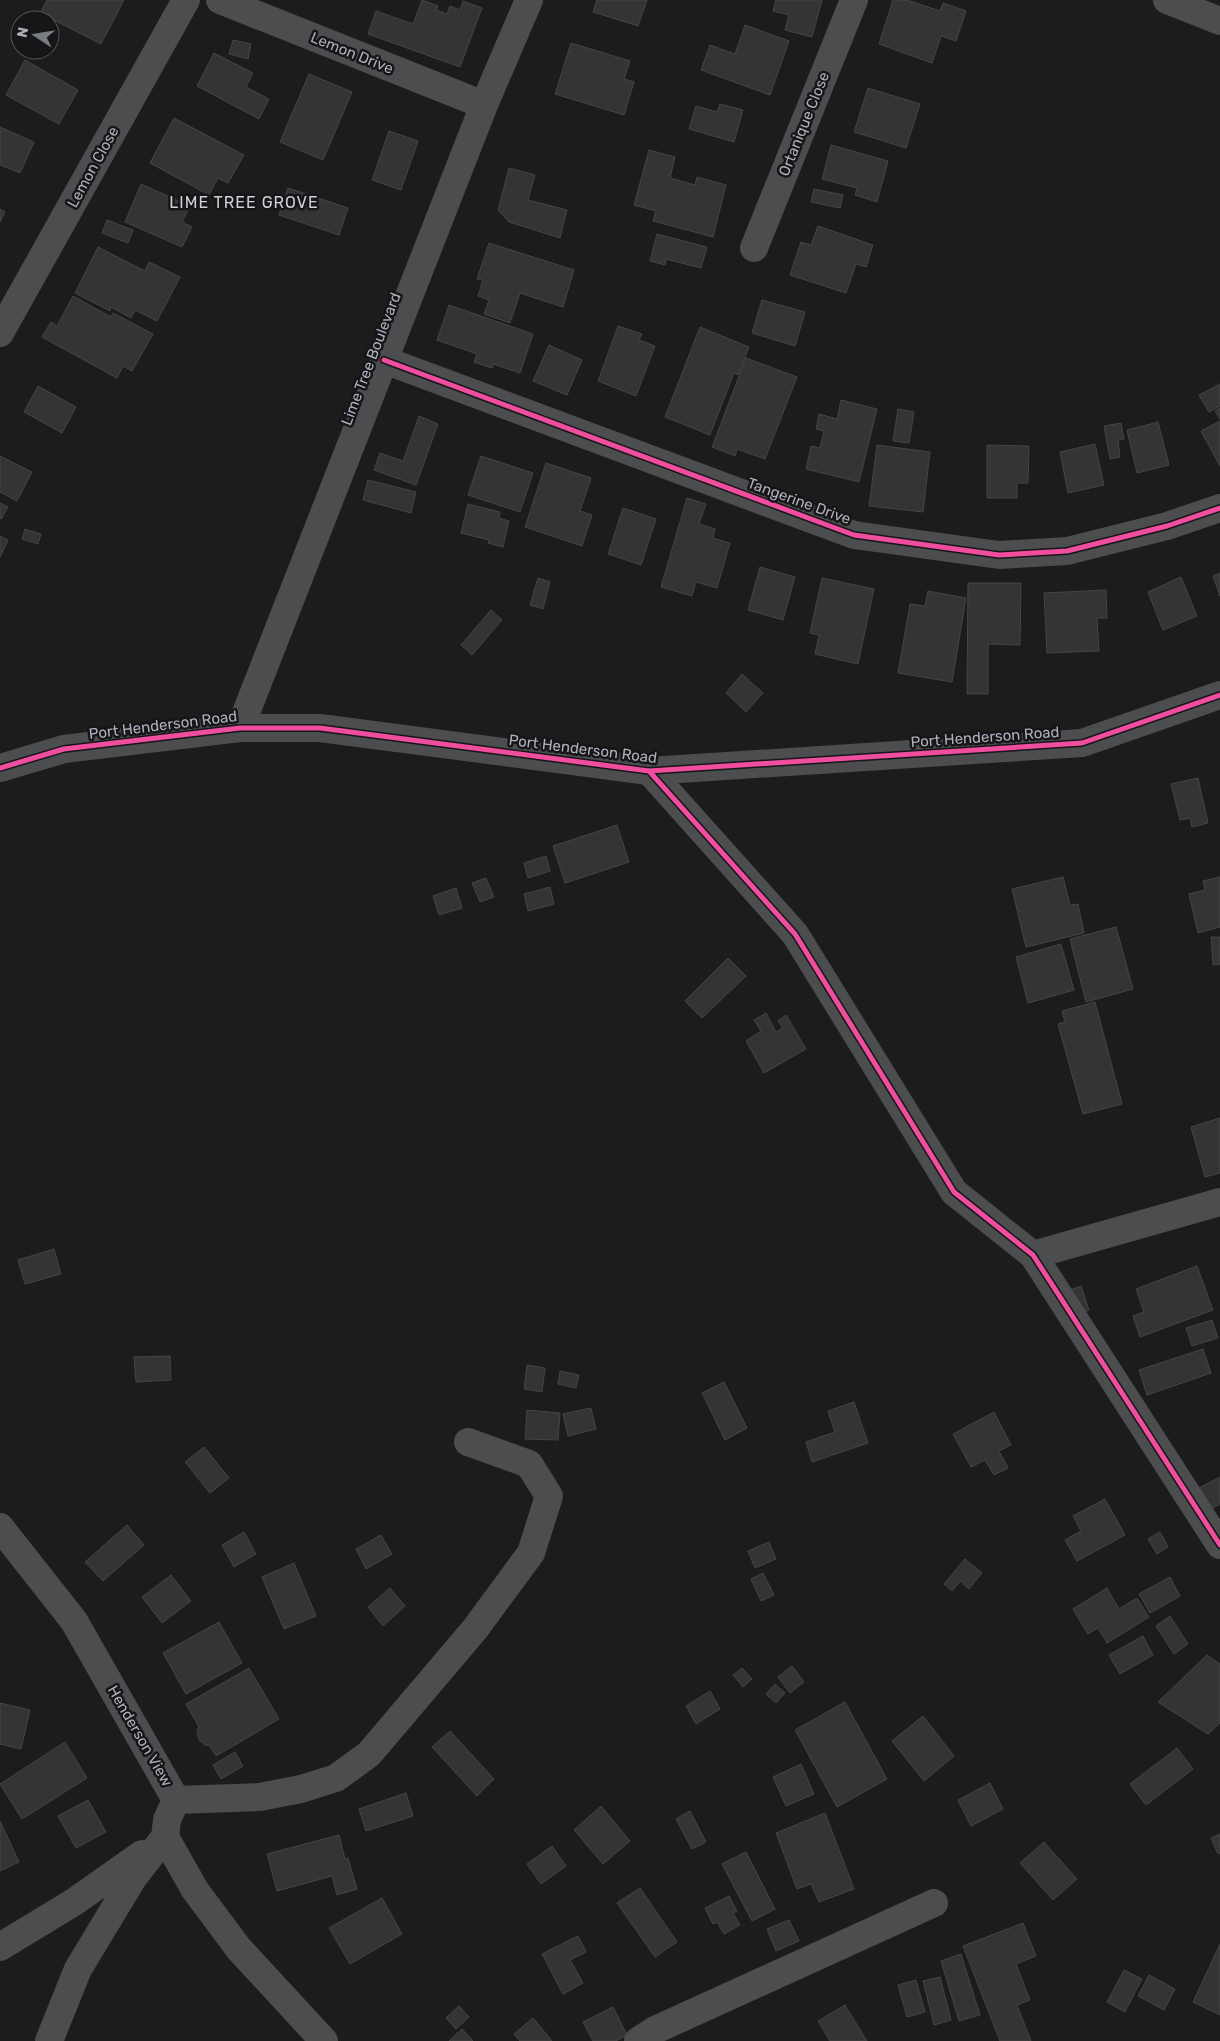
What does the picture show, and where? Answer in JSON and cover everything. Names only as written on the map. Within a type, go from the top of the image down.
[{"type":"street","name":"Lemon Close","points":[[0,333],[186,0]]},
{"type":"street","name":"Lemon Drive","points":[[220,0],[484,105]]},
{"type":"street","name":"Lime Tree Boulevard","points":[[240,728],[484,105],[529,0]]},
{"type":"street","name":"Ortanique Close","points":[[754,248],[854,0]]},
{"type":"street","points":[[1167,0],[1220,21]]},
{"type":"street","name":"Tangerine Drive","points":[[384,360],[854,535],[999,555],[1067,552],[1167,526],[1220,508]]},
{"type":"street","name":"Port Henderson Road","points":[[0,768],[64,749],[240,728],[320,728],[649,772],[1082,743],[1220,695]]},
{"type":"street","points":[[649,772],[795,934],[954,1192],[1033,1254],[1220,1546]]},
{"type":"street","points":[[1033,1254],[1220,1202]]},
{"type":"street","points":[[176,1800],[260,1796],[301,1789],[336,1778],[369,1754],[475,1629],[531,1553],[549,1496],[529,1464],[468,1442]]},
{"type":"street","name":"Henderson View","points":[[0,1527],[74,1621],[176,1800],[167,1820],[165,1837]]},
{"type":"street","points":[[0,1947],[74,1902],[165,1837]]},
{"type":"street","points":[[49,2041],[78,1969],[133,1878],[165,1837]]},
{"type":"street","points":[[165,1837],[195,1890],[239,1949],[324,2041]]},
{"type":"street","points":[[638,2041],[655,2030],[934,1903]]},
{"type":"building","points":[[47,0],[124,0],[101,44],[60,23],[60,10],[42,10]]},
{"type":"building","points":[[422,0],[438,6],[436,10],[447,14],[450,6],[460,10],[463,1],[482,8],[460,67],[368,34],[376,11],[413,24]]},
{"type":"building","points":[[597,0],[647,0],[638,26],[593,12]]},
{"type":"building","points":[[776,0],[822,0],[812,37],[785,30],[789,15],[773,11]]},
{"type":"building","points":[[893,0],[907,0],[940,11],[943,3],[966,11],[956,41],[941,36],[932,63],[879,44]]},
{"type":"building","points":[[745,25],[789,41],[770,95],[701,70],[710,45],[735,54]]},
{"type":"building","points":[[233,40],[251,44],[248,59],[229,54]]},
{"type":"building","points":[[571,43],[630,61],[624,79],[634,82],[624,115],[555,94]]},
{"type":"building","points":[[214,53],[253,73],[246,87],[269,99],[259,119],[197,86]]},
{"type":"building","points":[[25,60],[78,90],[59,124],[6,95]]},
{"type":"building","points":[[309,74],[352,92],[323,160],[280,142]]},
{"type":"building","points":[[868,88],[920,104],[906,148],[854,132]]},
{"type":"building","points":[[720,104],[743,110],[734,142],[689,129],[696,106],[717,112]]},
{"type":"building","points":[[174,118],[244,155],[228,183],[218,178],[209,195],[150,163]]},
{"type":"building","points":[[0,127],[34,142],[20,173],[0,165]]},
{"type":"building","points":[[389,131],[418,141],[401,190],[372,180]]},
{"type":"building","points":[[831,145],[888,161],[877,202],[855,195],[857,188],[822,179]]},
{"type":"building","points":[[649,150],[675,157],[670,178],[695,185],[697,177],[726,185],[713,237],[653,221],[656,211],[634,205]]},
{"type":"building","points":[[509,168],[535,175],[528,200],[567,210],[560,238],[509,222],[498,210]]},
{"type":"building","points":[[141,184],[190,206],[182,222],[192,227],[182,247],[125,222]]},
{"type":"building","points":[[288,188],[348,208],[339,235],[279,215]]},
{"type":"building","points":[[814,189],[843,195],[840,208],[811,202]]},
{"type":"building","points":[[0,209],[5,212],[0,222]]},
{"type":"building","points":[[107,220],[133,230],[128,243],[102,233]]},
{"type":"building","points":[[818,226],[873,245],[866,267],[856,264],[846,293],[790,275],[801,242],[811,245]]},
{"type":"building","points":[[657,234],[707,247],[701,268],[666,259],[665,265],[650,261]]},
{"type":"building","points":[[489,243],[574,270],[563,307],[520,293],[510,323],[484,314],[489,300],[478,296],[483,280],[477,279]]},
{"type":"building","points":[[98,247],[145,271],[149,262],[180,277],[157,321],[135,310],[131,318],[111,307],[110,311],[75,293]]},
{"type":"building","points":[[73,296],[111,317],[113,313],[153,334],[132,371],[123,366],[117,378],[42,337],[51,322],[57,326]]},
{"type":"building","points":[[762,300],[805,312],[795,346],[752,333]]},
{"type":"building","points":[[449,305],[533,334],[520,373],[493,364],[492,368],[474,362],[477,354],[437,340]]},
{"type":"building","points":[[618,326],[642,334],[639,340],[655,346],[636,396],[598,381]]},
{"type":"building","points":[[700,327],[749,347],[738,375],[734,373],[710,435],[665,417]]},
{"type":"building","points":[[549,345],[582,360],[567,395],[533,381]]},
{"type":"building","points":[[746,358],[797,377],[765,459],[737,449],[735,456],[712,447]]},
{"type":"building","points":[[1220,384],[1220,406],[1209,412],[1199,395]]},
{"type":"building","points":[[38,386],[76,407],[62,433],[24,412]]},
{"type":"building","points":[[841,400],[877,409],[859,482],[806,469],[811,446],[820,448],[824,431],[816,429],[819,414],[837,419]]},
{"type":"building","points":[[1220,408],[1220,419],[1215,411]]},
{"type":"building","points":[[898,409],[914,412],[909,443],[893,441]]},
{"type":"building","points":[[419,416],[438,424],[416,485],[374,470],[380,453],[403,461]]},
{"type":"building","points":[[1220,421],[1220,466],[1201,431]]},
{"type":"building","points":[[1158,422],[1169,465],[1137,473],[1127,430]]},
{"type":"building","points":[[1121,423],[1124,439],[1118,440],[1120,457],[1110,459],[1104,426]]},
{"type":"building","points":[[1095,444],[1104,485],[1068,493],[1060,452]]},
{"type":"building","points":[[877,445],[930,452],[923,512],[869,506]]},
{"type":"building","points":[[987,445],[1029,446],[1028,483],[1017,483],[1017,498],[987,498]]},
{"type":"building","points":[[0,456],[32,472],[17,501],[0,492]]},
{"type":"building","points":[[481,456],[533,473],[520,512],[468,495]]},
{"type":"building","points":[[546,463],[591,478],[580,511],[592,515],[582,546],[525,527]]},
{"type":"building","points":[[368,480],[416,492],[411,513],[363,500]]},
{"type":"building","points":[[687,498],[706,504],[699,524],[715,529],[713,538],[730,543],[717,588],[696,582],[692,596],[661,587]]},
{"type":"building","points":[[0,503],[8,507],[1,519],[0,518]]},
{"type":"building","points":[[468,504],[500,512],[499,518],[509,521],[503,547],[488,543],[489,540],[461,533]]},
{"type":"building","points":[[623,508],[656,519],[641,565],[608,554]]},
{"type":"building","points":[[25,529],[41,534],[38,544],[22,539]]},
{"type":"building","points":[[0,536],[8,540],[0,557]]},
{"type":"building","points":[[760,567],[795,577],[783,620],[748,610]]},
{"type":"building","points":[[1220,573],[1220,596],[1213,576]]},
{"type":"building","points":[[1181,577],[1197,616],[1163,630],[1148,592]]},
{"type":"building","points":[[538,578],[550,582],[543,609],[530,605]]},
{"type":"building","points":[[822,578],[874,589],[858,664],[815,654],[819,635],[810,633]]},
{"type":"building","points":[[968,583],[1021,583],[1020,645],[988,644],[988,694],[967,694]]},
{"type":"building","points":[[1106,590],[1107,618],[1097,618],[1099,651],[1047,653],[1044,593]]},
{"type":"building","points":[[928,591],[966,598],[952,682],[898,673],[910,604],[925,606]]},
{"type":"building","points":[[491,610],[502,620],[472,655],[461,645]]},
{"type":"building","points":[[742,674],[763,693],[746,712],[726,693]]},
{"type":"building","points":[[1198,778],[1208,823],[1192,827],[1190,818],[1180,820],[1171,784]]},
{"type":"building","points":[[617,825],[629,862],[565,883],[553,846]]},
{"type":"building","points":[[546,856],[550,871],[528,878],[524,863]]},
{"type":"building","points":[[1063,877],[1070,905],[1078,904],[1084,933],[1026,947],[1012,889]]},
{"type":"building","points":[[1220,877],[1220,927],[1198,933],[1189,894],[1205,890],[1203,881]]},
{"type":"building","points":[[486,878],[494,897],[480,902],[472,883]]},
{"type":"building","points":[[550,887],[554,904],[528,911],[524,894]]},
{"type":"building","points":[[456,888],[462,908],[439,915],[433,896]]},
{"type":"building","points":[[1116,927],[1133,989],[1086,1002],[1070,939]]},
{"type":"building","points":[[1211,937],[1220,937],[1220,964],[1213,965]]},
{"type":"building","points":[[1061,944],[1074,990],[1028,1003],[1016,957]]},
{"type":"building","points":[[728,958],[746,976],[702,1018],[685,1001]]},
{"type":"building","points":[[1095,1002],[1122,1104],[1083,1114],[1058,1024],[1065,1022],[1062,1011]]},
{"type":"building","points":[[766,1013],[776,1032],[783,1028],[778,1021],[786,1015],[806,1049],[764,1073],[746,1041],[761,1031],[754,1020]]},
{"type":"building","points":[[1220,1118],[1220,1173],[1205,1177],[1191,1127]]},
{"type":"building","points":[[54,1249],[61,1274],[25,1284],[18,1260]]},
{"type":"building","points":[[1197,1266],[1213,1310],[1140,1337],[1133,1316],[1144,1312],[1136,1289]]},
{"type":"building","points":[[1081,1286],[1089,1310],[1067,1318],[1058,1294]]},
{"type":"building","points":[[1212,1320],[1218,1338],[1192,1346],[1186,1328]]},
{"type":"building","points":[[1203,1349],[1211,1373],[1147,1395],[1139,1370]]},
{"type":"building","points":[[170,1356],[171,1380],[136,1382],[134,1357]]},
{"type":"building","points":[[527,1365],[545,1368],[542,1392],[524,1389]]},
{"type":"building","points":[[560,1371],[579,1375],[576,1388],[558,1384]]},
{"type":"building","points":[[724,1382],[747,1428],[725,1440],[702,1393]]},
{"type":"building","points":[[854,1402],[868,1443],[812,1462],[806,1442],[835,1432],[828,1411]]},
{"type":"building","points":[[591,1408],[596,1429],[568,1436],[563,1414]]},
{"type":"building","points":[[527,1410],[560,1413],[558,1440],[525,1439]]},
{"type":"building","points":[[994,1412],[1011,1445],[999,1451],[1008,1468],[994,1475],[985,1460],[971,1467],[953,1434]]},
{"type":"building","points":[[204,1447],[229,1478],[210,1493],[185,1462]]},
{"type":"building","points":[[1220,1477],[1220,1504],[1204,1513],[1193,1491]]},
{"type":"building","points":[[1105,1499],[1125,1535],[1077,1561],[1065,1540],[1081,1531],[1073,1516]]},
{"type":"building","points":[[127,1525],[144,1545],[103,1581],[85,1562]]},
{"type":"building","points":[[244,1532],[256,1554],[234,1567],[222,1545]]},
{"type":"building","points":[[1160,1532],[1168,1547],[1157,1554],[1148,1539]]},
{"type":"building","points":[[381,1535],[392,1554],[366,1569],[356,1549]]},
{"type":"building","points":[[769,1542],[776,1559],[755,1568],[748,1551]]},
{"type":"building","points":[[965,1559],[982,1573],[969,1589],[960,1581],[952,1591],[944,1584]]},
{"type":"building","points":[[294,1563],[316,1616],[284,1629],[262,1577]]},
{"type":"building","points":[[763,1573],[774,1595],[761,1601],[751,1579]]},
{"type":"building","points":[[171,1575],[191,1601],[162,1623],[142,1597]]},
{"type":"building","points":[[1170,1577],[1180,1596],[1150,1613],[1139,1594]]},
{"type":"building","points":[[390,1588],[405,1606],[383,1626],[368,1607]]},
{"type":"building","points":[[1107,1588],[1119,1609],[1137,1598],[1149,1617],[1107,1643],[1098,1628],[1088,1634],[1073,1609]]},
{"type":"building","points":[[1170,1616],[1188,1644],[1174,1654],[1156,1626]]},
{"type":"building","points":[[219,1622],[242,1663],[186,1694],[163,1653]]},
{"type":"building","points":[[1143,1636],[1153,1655],[1120,1674],[1109,1655]]},
{"type":"building","points":[[1207,1655],[1220,1664],[1220,1723],[1208,1734],[1158,1702]]},
{"type":"building","points":[[792,1666],[804,1682],[790,1693],[778,1677]]},
{"type":"building","points":[[249,1668],[279,1719],[216,1756],[210,1746],[205,1745],[199,1740],[197,1730],[199,1727],[186,1704]]},
{"type":"building","points":[[742,1668],[752,1679],[743,1687],[733,1675]]},
{"type":"building","points":[[775,1684],[785,1693],[776,1703],[766,1694]]},
{"type":"building","points":[[710,1691],[720,1709],[696,1724],[686,1706]]},
{"type":"building","points":[[845,1702],[887,1779],[837,1807],[795,1730]]},
{"type":"building","points":[[0,1703],[30,1710],[21,1749],[0,1744]]},
{"type":"building","points":[[923,1716],[954,1756],[924,1781],[892,1741]]},
{"type":"building","points":[[450,1731],[494,1779],[477,1796],[432,1747]]},
{"type":"building","points":[[65,1742],[87,1778],[22,1819],[0,1784]]},
{"type":"building","points":[[1177,1748],[1193,1769],[1146,1805],[1130,1784]]},
{"type":"building","points":[[235,1752],[243,1766],[221,1779],[213,1765]]},
{"type":"building","points":[[801,1764],[814,1794],[786,1806],[773,1777]]},
{"type":"building","points":[[990,1783],[1003,1809],[971,1826],[958,1800]]},
{"type":"building","points":[[406,1793],[413,1816],[366,1831],[359,1809]]},
{"type":"building","points":[[88,1800],[106,1832],[76,1848],[58,1816]]},
{"type":"building","points":[[601,1806],[630,1841],[603,1864],[574,1830]]},
{"type":"building","points":[[690,1811],[706,1842],[692,1849],[676,1819]]},
{"type":"building","points":[[825,1813],[854,1889],[819,1902],[811,1884],[797,1889],[776,1833]]},
{"type":"building","points":[[0,1821],[19,1862],[0,1871]]},
{"type":"building","points":[[1220,1834],[1220,1853],[1218,1854],[1211,1838]]},
{"type":"building","points":[[339,1835],[345,1859],[348,1858],[357,1889],[337,1895],[332,1876],[277,1891],[267,1854]]},
{"type":"building","points":[[1044,1842],[1077,1879],[1053,1900],[1020,1863]]},
{"type":"building","points":[[552,1846],[566,1866],[541,1884],[527,1864]]},
{"type":"building","points":[[746,1852],[775,1909],[752,1921],[722,1864]]},
{"type":"building","points":[[640,1888],[677,1942],[655,1957],[617,1903]]},
{"type":"building","points":[[729,1896],[737,1911],[733,1913],[740,1925],[724,1934],[717,1922],[713,1924],[705,1908]]},
{"type":"building","points":[[382,1898],[402,1934],[350,1964],[329,1928]]},
{"type":"building","points":[[789,1920],[799,1941],[776,1951],[767,1929]]},
{"type":"building","points":[[1023,1923],[1036,1956],[1016,1964],[1030,2000],[1017,2005],[1031,2041],[1000,2041],[963,1946]]},
{"type":"building","points":[[578,1936],[586,1952],[570,1960],[583,1983],[563,1994],[542,1954]]},
{"type":"building","points":[[1220,1944],[1220,2015],[1193,2002]]},
{"type":"building","points":[[961,1954],[980,2015],[959,2021],[941,1961]]},
{"type":"building","points":[[1124,1970],[1142,1979],[1125,2012],[1107,2002]]},
{"type":"building","points":[[1149,1975],[1175,1989],[1164,2010],[1138,1996]]},
{"type":"building","points":[[940,1977],[951,2020],[934,2025],[923,1981]]},
{"type":"building","points":[[916,1980],[925,2012],[907,2017],[898,1985]]},
{"type":"building","points":[[845,2005],[867,2041],[830,2041],[818,2021]]},
{"type":"building","points":[[459,2006],[469,2017],[456,2029],[446,2018]]},
{"type":"building","points":[[613,2007],[627,2035],[616,2041],[593,2041],[583,2022]]},
{"type":"building","points":[[533,2018],[552,2041],[520,2041],[514,2034]]},
{"type":"building","points":[[462,2029],[473,2041],[449,2041]]},
{"type":"cycle path","points":[[384,360],[854,535],[999,555],[1067,551],[1167,526],[1220,508]]},
{"type":"cycle path","points":[[0,768],[64,749],[240,728],[320,728],[649,771],[1082,743],[1220,695]]},
{"type":"cycle path","points":[[649,771],[795,934],[954,1192],[1033,1255],[1220,1545]]},
{"type":"district","name":"LIME TREE GROVE","points":[[244,202]]}]
